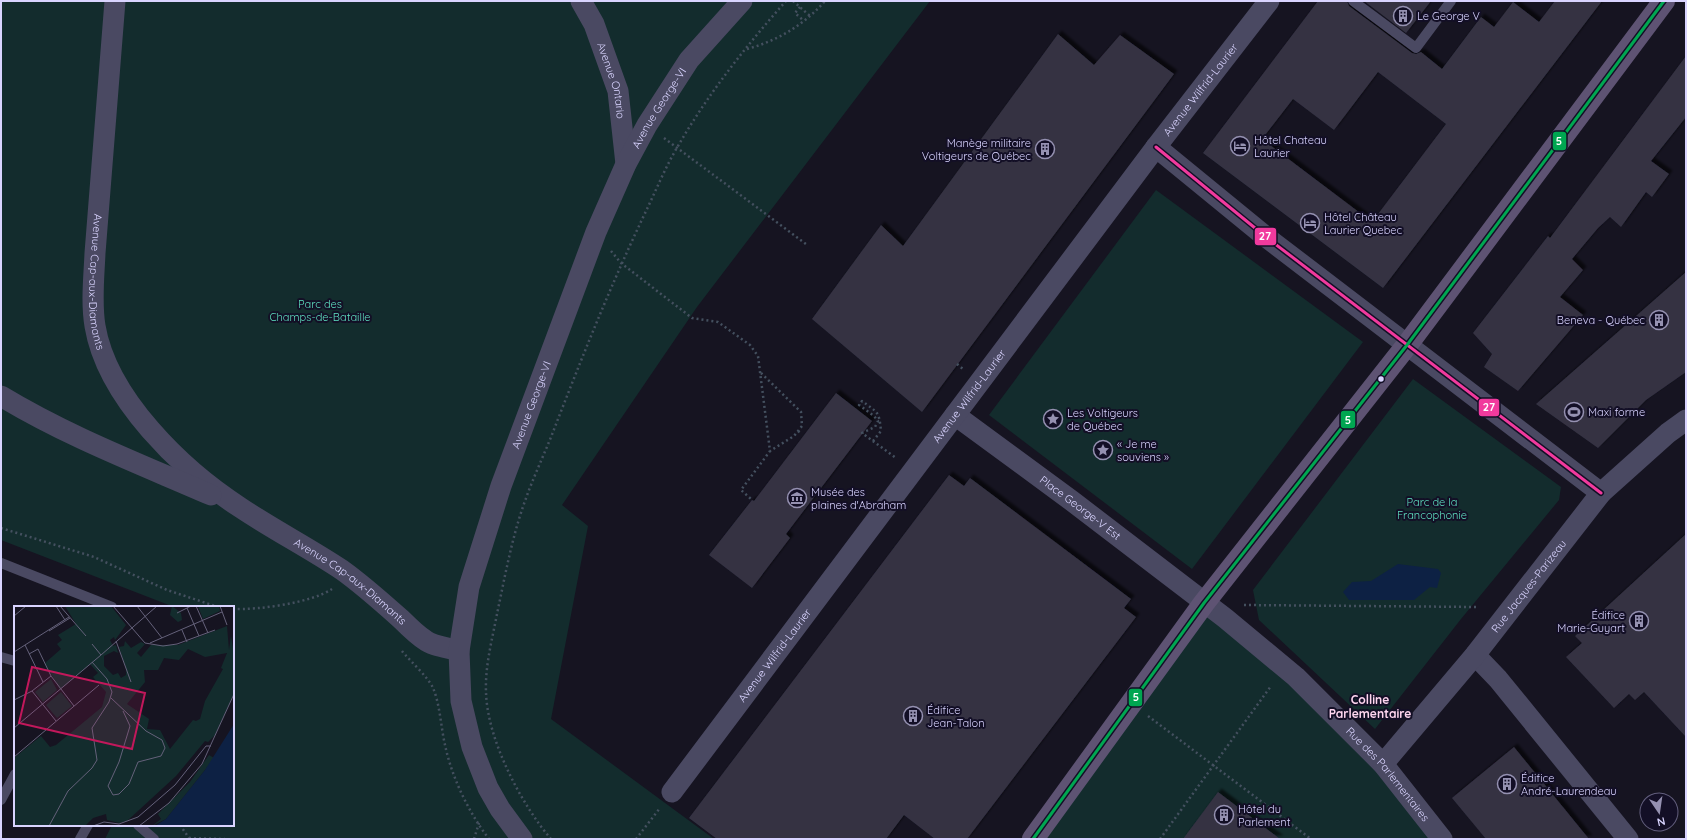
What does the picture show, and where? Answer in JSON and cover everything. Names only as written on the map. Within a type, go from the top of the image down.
[{"type":"main road","points":[[1033,839],[1204,603],[1406,345],[1664,1]]},
{"type":"street","name":"Avenue Cap-aux-Diamants","points":[[114,1],[95,253],[95,325],[100,349],[125,398],[151,432],[180,460],[241,508]]},
{"type":"street","name":"Avenue Ontario","points":[[581,1],[594,24],[618,91],[626,164]]},
{"type":"street","name":"Avenue George-VI","points":[[522,839],[500,809],[488,788],[472,747],[461,701],[459,651],[470,587],[501,486],[596,232],[626,164],[647,125],[689,60],[742,1]]},
{"type":"street","name":"Avenue Wilfrid-Laurier","points":[[672,792],[1156,147],[1269,1]]},
{"type":"street","points":[[1156,147],[1266,237],[1601,493]]},
{"type":"street","name":"Avenue Cap-aux-Diamants","points":[[1,396],[27,412],[69,433],[241,508],[317,553],[355,579],[426,641],[459,651]]},
{"type":"street","name":"Place George-V Est","points":[[955,415],[1072,501],[1204,603]]},
{"type":"street","name":"Rue Jacques-Parizeau","points":[[1384,764],[1475,655],[1601,493],[1668,433],[1686,420]]},
{"type":"street","name":"Rue des Parlementaires","points":[[1204,603],[1225,618],[1296,677],[1384,764],[1442,839]]},
{"type":"street","points":[[1475,655],[1498,679],[1628,839]]},
{"type":"lane","points":[[1353,1],[1416,48],[1451,1]]},
{"type":"lane","points":[[1,564],[109,606]]},
{"type":"lane","points":[[1,657],[14,661]]},
{"type":"lane","points":[[1,800],[14,776]]},
{"type":"lane","points":[[80,839],[87,826]]},
{"type":"lane","points":[[139,826],[154,839]]},
{"type":"path","points":[[551,839],[524,799],[503,760],[491,726],[487,708],[486,693],[488,657],[517,524],[525,499],[542,461],[589,339],[621,263],[677,147],[717,84],[786,1]]},
{"type":"path","points":[[793,1],[810,16]]},
{"type":"path","points":[[746,49],[776,38],[804,21],[825,1]]},
{"type":"path","points":[[800,7],[795,13],[804,21]]},
{"type":"path","points":[[647,125],[806,244]]},
{"type":"path","points":[[596,232],[621,263],[692,318],[718,322],[750,345],[758,356],[770,451]]},
{"type":"path","points":[[751,499],[741,490],[770,451],[794,436],[802,426],[801,412],[760,372]]},
{"type":"path","points":[[873,441],[881,431],[879,414],[862,401],[859,405],[874,416],[878,421],[875,427],[862,433],[913,471]]},
{"type":"path","points":[[798,431],[802,434]]},
{"type":"path","points":[[1,528],[88,554],[167,590],[215,606]]},
{"type":"path","points":[[234,609],[278,605],[314,598],[334,588],[327,583]]},
{"type":"path","points":[[1242,605],[1478,607]]},
{"type":"path","points":[[400,650],[433,687],[445,747],[454,776],[478,823],[489,839]]},
{"type":"path","points":[[1160,839],[1271,686]]},
{"type":"path","points":[[1131,704],[1311,839]]},
{"type":"path","points":[[636,839],[672,792]]},
{"type":"path","points":[[474,839],[478,823]]},
{"type":"path","points":[[181,826],[189,838],[225,839]]},
{"type":"green space","name":"Parc des Champs-de-Bataille","points":[[1,1],[930,1],[697,307],[562,505],[588,526],[551,719],[714,839],[105,839],[112,826],[234,826],[234,606],[171,606],[1,540]]},
{"type":"green space","points":[[1156,190],[1363,342],[1192,569],[989,415]]},
{"type":"green space","name":"Parc de la Francophonie","points":[[1413,379],[1561,487],[1559,500],[1461,619],[1375,729],[1259,620],[1253,590]]},
{"type":"green space","points":[[1204,603],[1283,670],[1442,839],[1033,839]]},
{"type":"water","points":[[1398,564],[1438,569],[1441,573],[1437,588],[1430,587],[1414,600],[1349,600],[1343,592],[1352,582],[1371,581]]},
{"type":"building","name":"Hôtel Chateau Laurier","points":[[1318,1],[1347,1],[1349,6],[1412,53],[1416,54],[1421,52],[1442,69],[1481,17],[1494,27],[1513,2],[1539,22],[1555,1],[1602,1],[1383,288],[1203,153]],"holes":[[[1378,72],[1446,124],[1372,222],[1262,139],[1293,99],[1334,130]]]},
{"type":"building","name":"Le George V","points":[[1364,1],[1431,1],[1406,33]]},
{"type":"building","name":"Manège militaire Voltigeurs de Québec","points":[[1058,34],[1094,65],[1120,35],[1174,74],[922,412],[812,319],[881,225],[903,246]]},
{"type":"building","points":[[1686,56],[1686,117],[1651,161],[1669,174],[1652,197],[1646,192],[1621,227],[1610,217],[1598,228],[1572,259],[1583,270],[1560,297],[1583,315],[1518,391],[1484,367],[1492,354],[1473,333],[1548,236],[1550,238]]},
{"type":"building","name":"Beneva - Québec","points":[[1686,272],[1686,372],[1646,400],[1598,448],[1536,404]]},
{"type":"building","points":[[836,393],[872,421],[786,534],[790,538],[752,588],[709,555],[752,500],[754,501]]},
{"type":"building","name":"Édifice Jean-Talon","points":[[949,475],[964,486],[970,478],[1131,599],[1124,608],[1136,617],[967,839],[935,839],[904,815],[886,839],[717,839],[689,818]]},
{"type":"building","name":"Édifice Marie-Guyart","points":[[1686,534],[1686,737],[1644,692],[1635,700],[1629,694],[1614,708],[1566,657],[1582,643],[1575,636]]},
{"type":"building","name":"Édifice André-Laurendeau","points":[[1514,747],[1589,839],[1486,839],[1452,798]]},
{"type":"building","name":"Hôtel du Parlement","points":[[1218,792],[1280,839],[1183,839]]},
{"type":"transit line","name":"5","points":[[1033,839],[1204,603],[1407,345],[1664,1]]},
{"type":"transit line","name":"27","points":[[1156,147],[1266,237],[1601,493]]},
{"type":"place","name":"Le George V","points":[[1403,16]]},
{"type":"place","name":"Hôtel Chateau Laurier","points":[[1240,146]]},
{"type":"place","name":"Manège militaire Voltigeurs de Québec","points":[[1045,149]]},
{"type":"place","name":"Hôtel Château Laurier Quebec","points":[[1310,223]]},
{"type":"place","name":"Beneva - Québec","points":[[1659,320]]},
{"type":"place","name":"Maxi forme","points":[[1574,412]]},
{"type":"place","name":"Les Voltigeurs de Québec","points":[[1053,419]]},
{"type":"place","name":"« Je me souviens »","points":[[1103,450]]},
{"type":"place","name":"Musée des plaines d'Abraham","points":[[797,498]]},
{"type":"place","name":"Édifice Marie-Guyart","points":[[1639,621]]},
{"type":"place","name":"Édifice Jean-Talon","points":[[913,716]]},
{"type":"place","name":"Édifice André-Laurendeau","points":[[1507,784]]},
{"type":"place","name":"Hôtel du Parlement","points":[[1224,815]]},
{"type":"district","name":"Colline Parlementaire","points":[[1370,706]]}]
